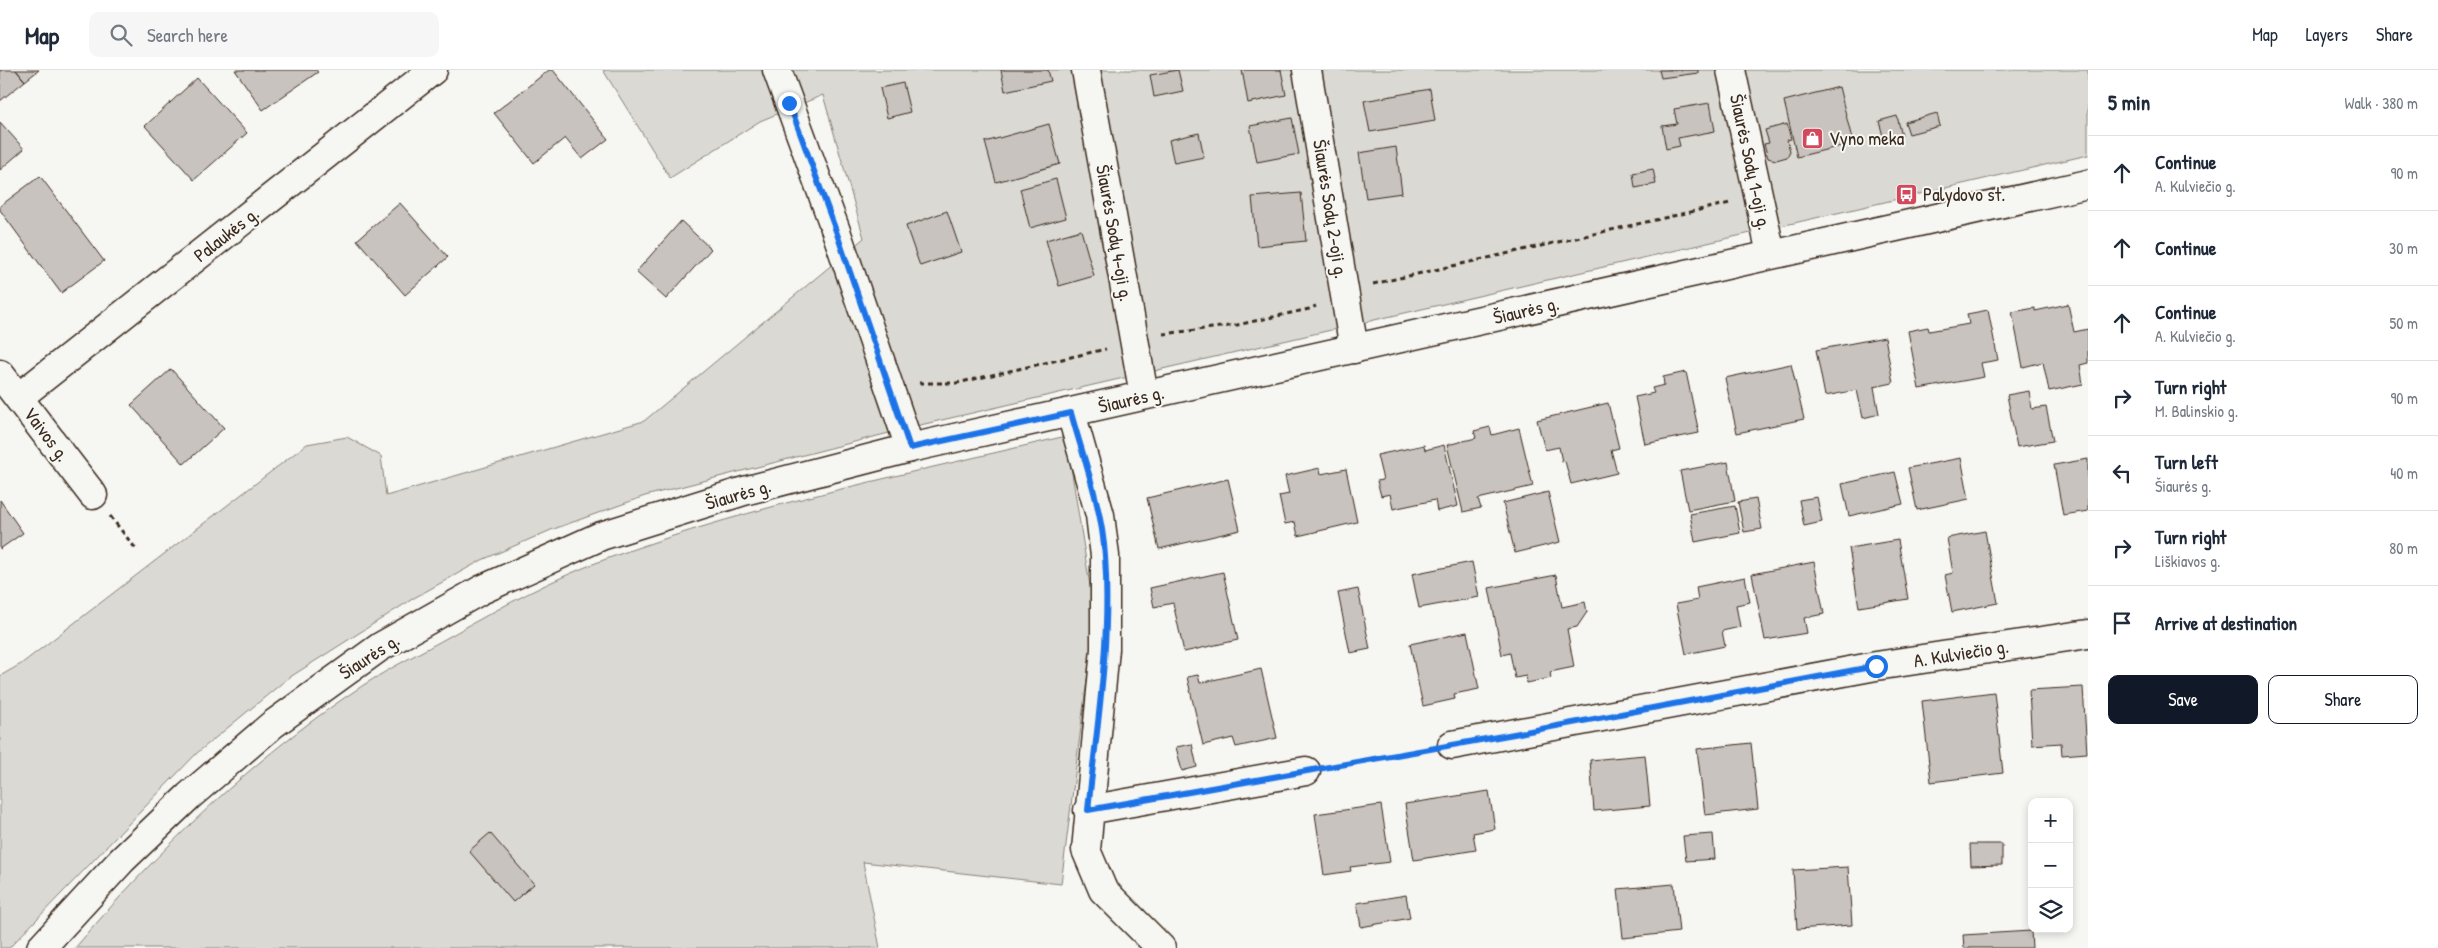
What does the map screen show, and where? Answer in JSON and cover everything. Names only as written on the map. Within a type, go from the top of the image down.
[{"type":"street","name":"Palaukės g.","points":[[19,398],[433,70]]},
{"type":"street","points":[[777,70],[836,231],[910,448]]},
{"type":"street","name":"Šiaurės Sodų 4-oji g.","points":[[1086,70],[1144,395]]},
{"type":"street","name":"Šiaurės Sodų 2-oji g.","points":[[1307,70],[1354,349]]},
{"type":"street","name":"Šiaurės Sodų 1-oji g.","points":[[1731,70],[1771,254]]},
{"type":"street","name":"Šiaurės g.","points":[[41,948],[122,860],[189,796],[272,725],[380,646],[481,590],[601,536],[744,491],[910,448],[2088,184]]},
{"type":"street","name":"Vaivos g.","points":[[0,374],[93,495]]},
{"type":"street","points":[[1071,413],[1100,515],[1105,556],[1105,649],[1088,810],[1086,850],[1103,890],[1161,948]]},
{"type":"street","name":"A. Kulviečio g.","points":[[1452,745],[1876,666],[2088,634]]},
{"type":"street","points":[[1088,810],[1306,771]]},
{"type":"path","points":[[93,495],[136,549]]},
{"type":"path","points":[[1306,771],[1452,745]]},
{"type":"shaded area","points":[[603,70],[2088,70],[2088,155],[916,426],[645,496],[551,530],[482,560],[414,598],[287,679],[197,753],[9,948],[0,948],[0,676],[21,664],[307,444],[347,437],[381,456],[386,496],[644,421],[864,238],[823,95],[760,121],[670,178]]},
{"type":"shaded area","points":[[1066,436],[1095,617],[1061,884],[863,862],[880,948],[75,948],[174,840],[209,806],[283,743],[373,679],[527,594],[566,575],[606,559],[662,539],[719,522],[834,491]]},
{"type":"building","points":[[0,70],[16,70],[25,81],[0,101]]},
{"type":"building","points":[[16,70],[39,70],[25,81]]},
{"type":"building","points":[[235,70],[316,70],[318,72],[263,110]]},
{"type":"building","points":[[549,70],[553,70],[608,139],[582,159],[565,138],[534,163],[494,113]]},
{"type":"building","points":[[1001,70],[1048,70],[1051,81],[1005,91]]},
{"type":"building","points":[[1178,70],[1183,91],[1154,97],[1150,75]]},
{"type":"building","points":[[1242,70],[1281,70],[1286,95],[1248,103]]},
{"type":"building","points":[[1659,70],[1698,70],[1698,73],[1661,78]]},
{"type":"building","points":[[197,78],[247,133],[194,180],[145,126]]},
{"type":"building","points":[[903,83],[910,112],[887,118],[880,88]]},
{"type":"building","points":[[1839,87],[1853,143],[1797,157],[1784,101]]},
{"type":"building","points":[[1430,89],[1435,121],[1370,132],[1364,101]]},
{"type":"building","points":[[1710,103],[1715,131],[1678,138],[1680,146],[1666,149],[1662,126],[1677,124],[1674,109]]},
{"type":"building","points":[[1937,113],[1940,126],[1909,134],[1905,122]]},
{"type":"building","points":[[1897,116],[1902,136],[1884,140],[1879,121]]},
{"type":"building","points":[[1292,118],[1299,154],[1257,162],[1250,126]]},
{"type":"building","points":[[0,122],[24,149],[0,170]]},
{"type":"building","points":[[1049,124],[1060,164],[996,182],[985,142]]},
{"type":"building","points":[[1787,124],[1791,139],[1787,140],[1790,151],[1787,157],[1776,160],[1768,158],[1764,144],[1769,143],[1765,130]]},
{"type":"building","points":[[1199,133],[1204,157],[1174,163],[1169,140]]},
{"type":"building","points":[[1396,147],[1402,193],[1366,198],[1359,153]]},
{"type":"building","points":[[1653,169],[1656,184],[1635,188],[1633,173]]},
{"type":"building","points":[[40,176],[104,261],[61,293],[0,210],[0,206]]},
{"type":"building","points":[[1056,179],[1066,218],[1030,228],[1020,189]]},
{"type":"building","points":[[1301,193],[1306,241],[1257,246],[1252,197]]},
{"type":"building","points":[[400,203],[448,257],[405,295],[357,240]]},
{"type":"building","points":[[947,211],[961,252],[920,266],[906,226]]},
{"type":"building","points":[[681,221],[711,249],[666,299],[636,272]]},
{"type":"building","points":[[1081,230],[1094,276],[1059,286],[1046,240]]},
{"type":"building","points":[[2068,304],[2074,332],[2088,329],[2088,363],[2080,365],[2083,384],[2049,391],[2043,362],[2023,367],[2012,312],[2035,308],[2035,311]]},
{"type":"building","points":[[1988,310],[1998,360],[1981,363],[1984,377],[1919,389],[1908,331],[1928,327],[1929,331],[1969,324],[1967,314]]},
{"type":"building","points":[[1885,337],[1893,383],[1874,387],[1879,414],[1863,418],[1857,390],[1825,396],[1816,350]]},
{"type":"building","points":[[1791,364],[1804,419],[1737,433],[1725,378]]},
{"type":"building","points":[[171,369],[224,428],[184,464],[131,405]]},
{"type":"building","points":[[1686,372],[1699,433],[1645,444],[1635,397],[1654,393],[1652,388],[1664,385],[1663,377]]},
{"type":"building","points":[[2029,391],[2032,409],[2046,407],[2053,441],[2017,447],[2007,395]]},
{"type":"building","points":[[1608,403],[1619,448],[1611,450],[1617,473],[1571,484],[1565,461],[1562,462],[1559,447],[1545,450],[1537,420]]},
{"type":"building","points":[[1490,427],[1492,435],[1519,428],[1533,486],[1478,499],[1481,508],[1463,512],[1447,445],[1476,438],[1474,431]]},
{"type":"building","points":[[1424,445],[1425,450],[1444,445],[1458,506],[1437,511],[1435,500],[1393,509],[1390,494],[1381,496],[1377,481],[1383,480],[1377,455]]},
{"type":"building","points":[[1961,458],[1969,499],[1917,510],[1908,468]]},
{"type":"building","points":[[2088,459],[2088,511],[2063,515],[2054,465]]},
{"type":"building","points":[[1728,462],[1735,501],[1688,510],[1680,471]]},
{"type":"building","points":[[1320,468],[1321,474],[1346,469],[1357,522],[1298,536],[1295,522],[1285,524],[1279,496],[1289,494],[1285,476]]},
{"type":"building","points":[[1895,472],[1903,504],[1849,516],[1842,484]]},
{"type":"building","points":[[1228,479],[1240,530],[1159,549],[1147,498]]},
{"type":"building","points":[[1548,492],[1560,542],[1515,553],[1503,503]]},
{"type":"building","points":[[1817,497],[1822,522],[1804,526],[1799,500]]},
{"type":"building","points":[[1756,499],[1762,529],[1744,532],[1738,502]]},
{"type":"building","points":[[0,500],[23,533],[0,549]]},
{"type":"building","points":[[1735,506],[1740,533],[1695,542],[1690,514]]},
{"type":"building","points":[[1985,531],[1998,603],[1952,612],[1945,575],[1953,573],[1947,538]]},
{"type":"building","points":[[1898,540],[1908,599],[1859,607],[1849,548]]},
{"type":"building","points":[[1472,562],[1479,597],[1419,608],[1412,574]]},
{"type":"building","points":[[1814,562],[1824,614],[1804,618],[1807,633],[1765,640],[1752,574]]},
{"type":"building","points":[[1223,572],[1238,640],[1184,652],[1173,603],[1154,607],[1150,588]]},
{"type":"building","points":[[1556,575],[1562,607],[1585,602],[1587,612],[1577,627],[1567,629],[1574,667],[1550,672],[1551,678],[1527,683],[1526,676],[1515,678],[1510,653],[1502,655],[1489,588]]},
{"type":"building","points":[[1745,577],[1750,602],[1736,605],[1740,627],[1722,631],[1725,646],[1686,654],[1676,604],[1698,600],[1696,587]]},
{"type":"building","points":[[1358,589],[1370,649],[1350,653],[1338,593]]},
{"type":"building","points":[[1467,632],[1479,689],[1454,694],[1455,699],[1423,706],[1410,644]]},
{"type":"building","points":[[1261,669],[1277,738],[1236,747],[1233,738],[1203,745],[1187,677],[1198,675],[1200,683]]},
{"type":"building","points":[[2083,687],[2087,753],[2062,755],[2061,743],[2032,745],[2029,690]]},
{"type":"building","points":[[1994,692],[2003,773],[1931,782],[1922,701]]},
{"type":"building","points":[[1751,743],[1758,809],[1705,815],[1697,749]]},
{"type":"building","points":[[1192,744],[1197,767],[1182,771],[1176,747]]},
{"type":"building","points":[[1645,755],[1650,806],[1594,811],[1590,760]]},
{"type":"building","points":[[1489,791],[1495,829],[1473,833],[1476,850],[1414,860],[1405,804]]},
{"type":"building","points":[[1381,805],[1390,862],[1350,867],[1351,871],[1324,875],[1315,814]]},
{"type":"building","points":[[490,833],[534,884],[513,902],[469,851]]},
{"type":"building","points":[[1713,834],[1715,859],[1686,861],[1683,836]]},
{"type":"building","points":[[1970,844],[2002,844],[2002,865],[1971,866]]},
{"type":"building","points":[[1848,867],[1852,925],[1797,929],[1793,870]]},
{"type":"building","points":[[1674,884],[1679,932],[1623,938],[1618,889]]},
{"type":"building","points":[[1406,895],[1410,918],[1361,927],[1357,903]]},
{"type":"building","points":[[2028,931],[2028,933],[2031,933],[2032,948],[1964,948],[1963,935]]},
{"type":"place","name":"Vyno meka","points":[[1813,138]]},
{"type":"place","name":"Palydovo st.","points":[[1907,194]]},
{"type":"route","points":[[789,103],[836,231],[910,448],[1071,413],[1100,515],[1105,556],[1105,649],[1088,810],[1514,734],[1876,666]]}]
